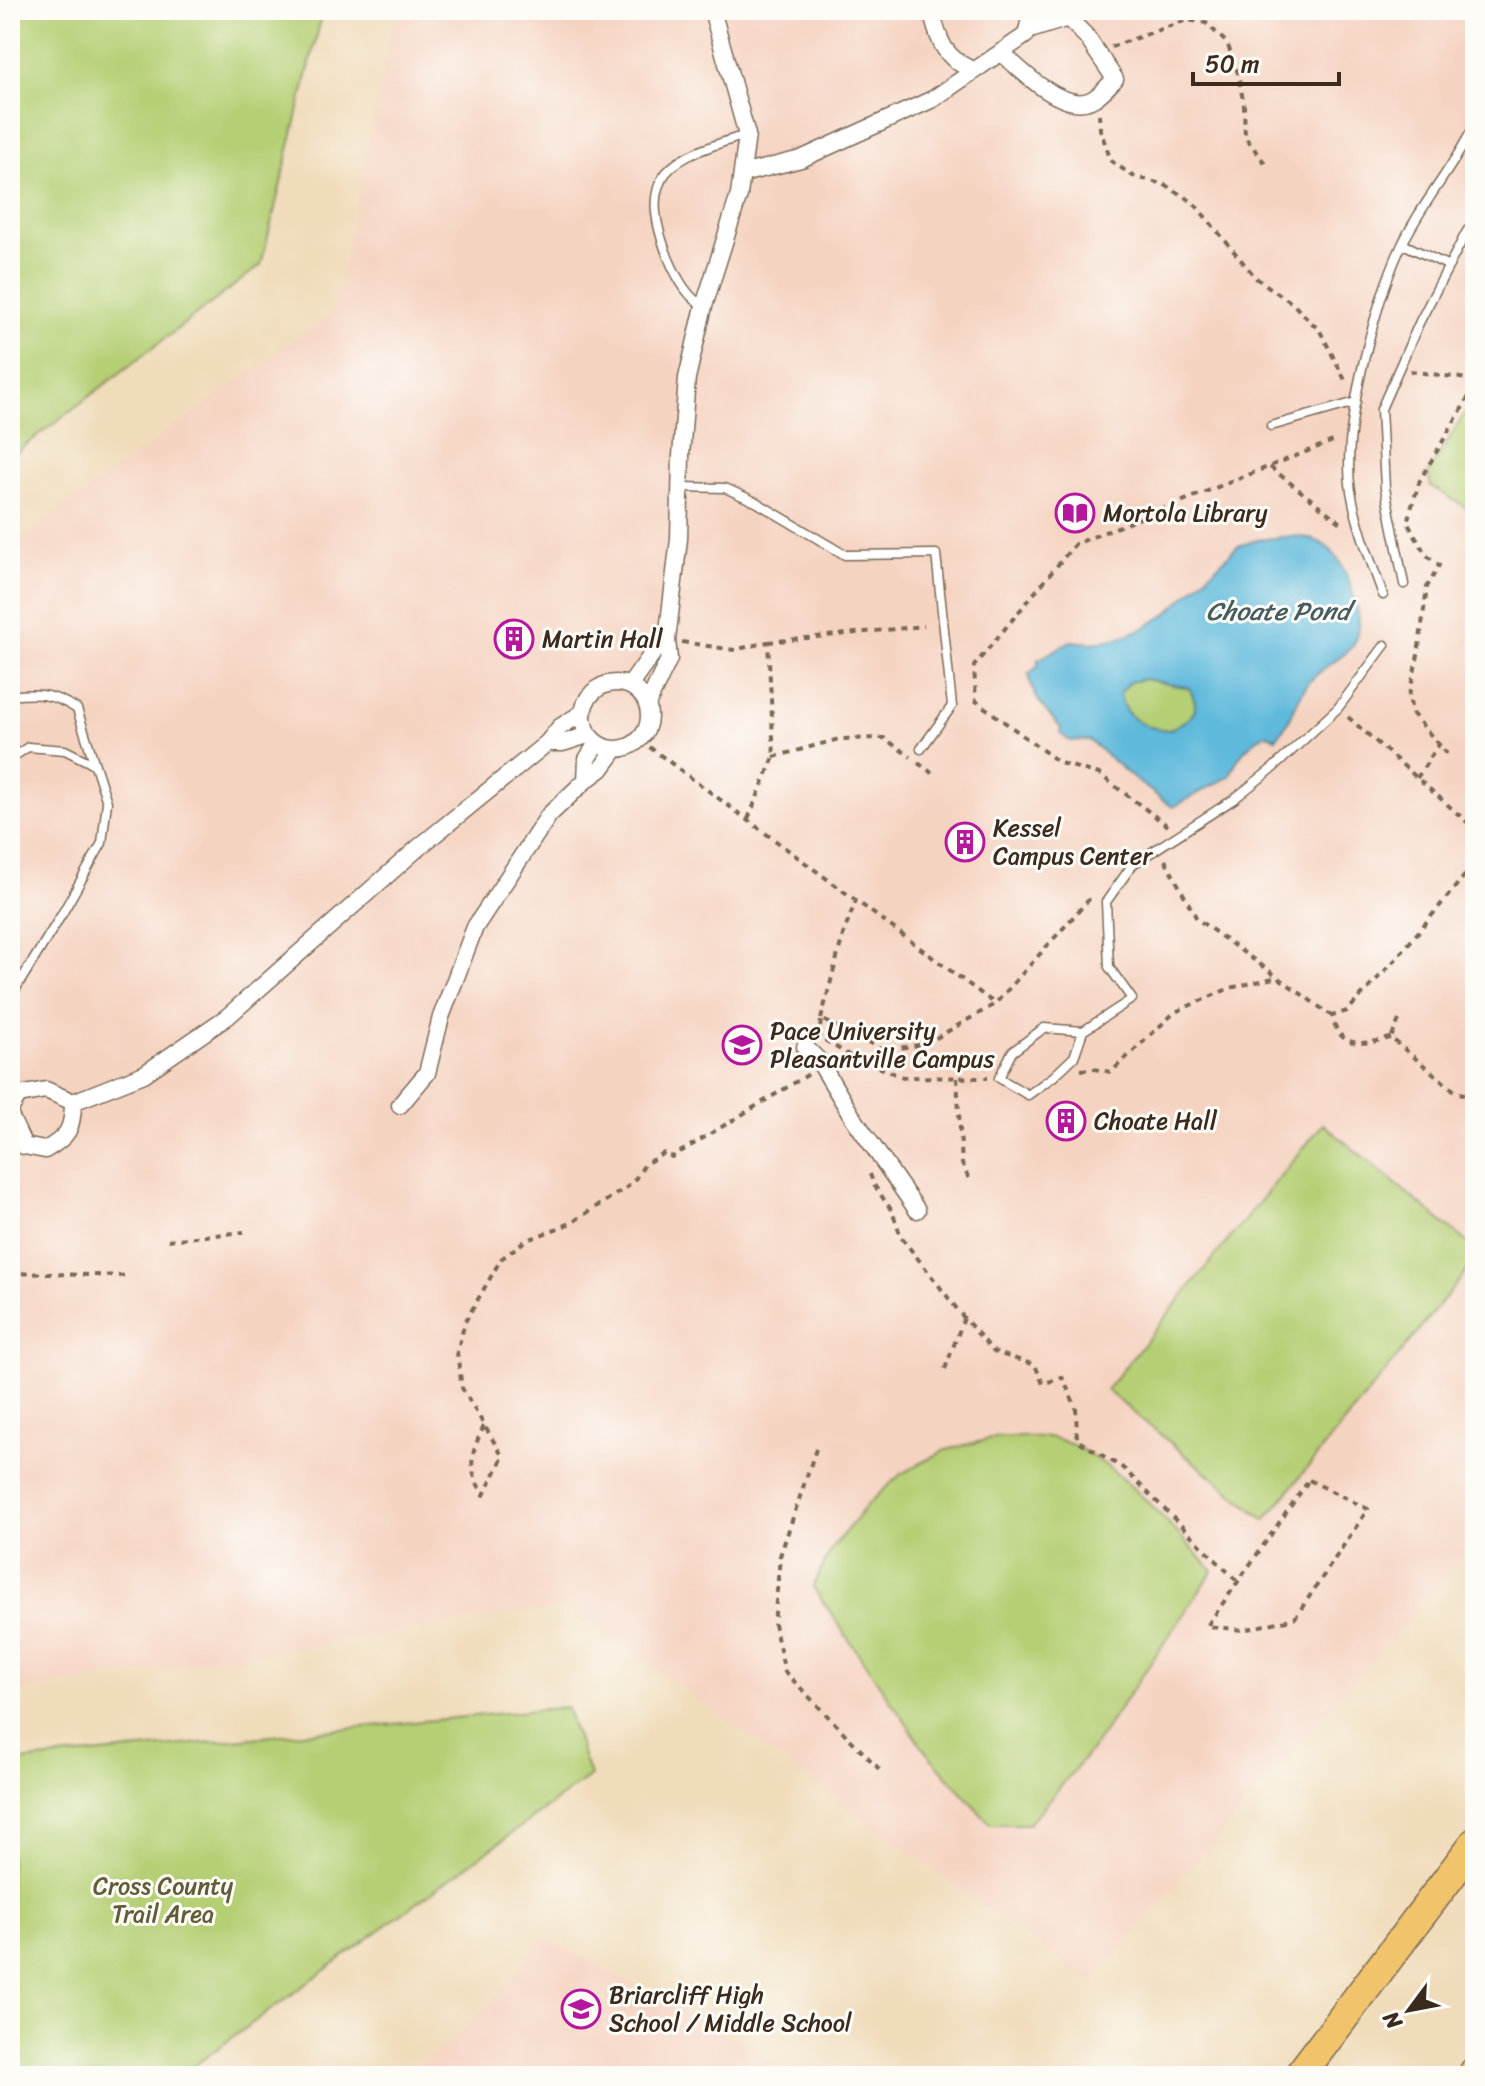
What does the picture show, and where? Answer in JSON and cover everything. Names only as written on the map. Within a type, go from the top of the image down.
[{"type":"highway","points":[[1299,2076],[1475,1843]]},
{"type":"street","points":[[647,705],[669,659],[667,640],[679,539],[687,378],[704,306],[739,195],[747,135],[712,10]]},
{"type":"street","points":[[931,10],[938,38],[957,65],[974,70]]},
{"type":"street","points":[[742,174],[801,159],[933,99],[1026,35],[1031,15],[1029,10]]},
{"type":"street","points":[[1001,52],[1023,73],[1071,103],[1091,100],[1115,79],[1097,51],[1068,18],[1027,31]]},
{"type":"street","points":[[630,685],[655,650],[667,640]]},
{"type":"street","points":[[400,1105],[427,1073],[441,1017],[475,927],[549,815],[601,769],[615,750],[640,740],[649,724],[643,697],[630,685],[620,682],[599,687],[591,694],[582,713],[583,725],[592,739],[615,750]]},
{"type":"street","points":[[13,1097],[46,1090],[73,1102],[144,1074],[227,1017],[418,848],[547,743],[560,727],[582,713]]},
{"type":"street","points":[[547,743],[592,739]]},
{"type":"street","points":[[586,780],[592,739]]},
{"type":"street","points":[[810,1051],[917,1210]]},
{"type":"street","points":[[10,1116],[24,1146],[45,1150],[63,1139],[73,1121],[73,1102]]},
{"type":"lane","points":[[1383,595],[1363,540],[1350,489],[1356,402],[1379,306],[1403,244],[1475,124]]},
{"type":"lane","points":[[704,306],[696,302],[673,270],[657,230],[654,193],[668,169],[699,149],[747,135]]},
{"type":"lane","points":[[1404,584],[1385,488],[1381,409],[1420,321],[1467,231],[1475,223]]},
{"type":"lane","points":[[1403,244],[1449,266]]},
{"type":"lane","points":[[1271,426],[1356,402]]},
{"type":"lane","points":[[680,487],[725,488],[756,502],[845,555],[936,554],[952,706],[921,749]]},
{"type":"lane","points":[[1083,1031],[1074,1057],[1028,1095],[999,1078],[1012,1052],[1044,1028],[1083,1031],[1132,999],[1109,967],[1106,902],[1133,864],[1234,799],[1273,768],[1338,708],[1385,645]]},
{"type":"lane","points":[[10,696],[40,693],[61,699],[77,709],[107,802],[102,843],[10,998]]},
{"type":"lane","points":[[10,759],[28,747],[65,750],[95,765]]},
{"type":"path","points":[[1097,51],[1187,20],[1206,23],[1227,43],[1238,73],[1245,137],[1268,167]]},
{"type":"path","points":[[1097,95],[1100,129],[1111,161],[1133,176],[1165,185],[1193,202],[1256,278],[1292,303],[1320,331],[1345,379],[1344,406]]},
{"type":"path","points":[[1447,754],[1412,713],[1409,695],[1427,587],[1439,565],[1426,555],[1407,522],[1420,480],[1474,388],[1475,380]]},
{"type":"path","points":[[1180,835],[1099,774],[1060,763],[976,701],[974,666],[1075,544],[1352,433]]},
{"type":"path","points":[[1269,466],[1363,540]]},
{"type":"path","points":[[667,640],[734,650],[768,642],[924,626]]},
{"type":"path","points":[[748,819],[774,757],[768,642]]},
{"type":"path","points":[[1338,708],[1475,829]]},
{"type":"path","points":[[774,757],[839,739],[884,738],[932,773]]},
{"type":"path","points":[[640,740],[995,1004]]},
{"type":"path","points":[[1417,778],[1440,743]]},
{"type":"path","points":[[1158,848],[1197,919],[1332,1016],[1335,1032],[1361,1045],[1391,1038]]},
{"type":"path","points":[[1332,1016],[1347,1011],[1396,959],[1475,863]]},
{"type":"path","points":[[821,1019],[884,1050],[926,1044],[995,1004],[1097,891]]},
{"type":"path","points":[[484,1426],[472,1451],[474,1480],[484,1495],[503,1457],[462,1388],[457,1352],[465,1322],[501,1259],[525,1241],[571,1223],[632,1184],[645,1164],[664,1153],[672,1157],[811,1073],[810,1051],[820,1037],[821,1019],[843,935],[856,900]]},
{"type":"path","points":[[1081,1070],[1111,1072],[1175,1012],[1230,988],[1278,977]]},
{"type":"path","points":[[1391,1038],[1399,1020]]},
{"type":"path","points":[[820,1037],[850,1056],[903,1077],[999,1078]]},
{"type":"path","points":[[1391,1038],[1456,1092],[1475,1097]]},
{"type":"path","points":[[957,1078],[962,1164],[970,1181]]},
{"type":"path","points":[[865,1163],[874,1185],[892,1211],[901,1237],[994,1352],[1035,1365],[1043,1384],[1062,1377],[1076,1407],[1077,1440],[1123,1468],[1238,1582]]},
{"type":"path","points":[[168,1240],[244,1232]]},
{"type":"path","points":[[10,1273],[130,1276]]},
{"type":"path","points":[[945,1369],[964,1318]]},
{"type":"path","points":[[816,1449],[780,1556],[774,1624],[785,1672],[883,1773]]},
{"type":"path","points":[[1309,1480],[1368,1509],[1295,1618],[1243,1630],[1207,1626],[1238,1582],[1309,1480]]},
{"type":"path","points":[[10,1540],[16,1545]]},
{"type":"shaded area","name":"Pace University Pleasantville Campus","points":[[396,10],[1475,10],[1475,1543],[1090,1983],[569,1606],[10,1692],[10,547],[334,311]]},
{"type":"shaded area","name":"Briarcliff High School / Middle School","points":[[544,1937],[803,2076],[401,2076],[443,2047],[471,2022],[498,1995]]},
{"type":"green space","points":[[10,10],[323,10],[261,265],[10,457]]},
{"type":"green space","points":[[1475,397],[1475,513],[1431,486],[1428,473]]},
{"type":"green space","points":[[1145,679],[1190,688],[1196,704],[1193,715],[1169,730],[1136,720],[1125,709],[1120,693],[1129,682]]},
{"type":"green space","points":[[1323,1124],[1475,1249],[1475,1261],[1265,1520],[1106,1390]]},
{"type":"green space","points":[[998,1437],[1053,1438],[1075,1446],[1096,1459],[1160,1514],[1213,1571],[1092,1749],[1029,1824],[990,1824],[925,1751],[813,1587],[832,1548],[868,1504],[901,1474],[943,1451]]},
{"type":"green space","name":"Cross County Trail Area","points":[[566,1707],[590,1776],[180,2076],[10,2076],[10,1762]]},
{"type":"water","name":"Choate Pond","points":[[1297,536],[1315,540],[1327,547],[1340,563],[1351,587],[1358,613],[1358,633],[1351,648],[1317,674],[1306,687],[1276,738],[1265,734],[1243,752],[1230,776],[1173,807],[1134,779],[1089,740],[1070,741],[1061,734],[1061,728],[1036,697],[1029,674],[1039,665],[1038,660],[1071,641],[1093,643],[1142,629],[1167,614],[1238,546],[1257,540]],"holes":[[[1145,679],[1189,688],[1195,710],[1189,718],[1169,730],[1136,720],[1125,709],[1120,693],[1129,682]]]},
{"type":"place","name":"Mortola Library","points":[[1075,513]]},
{"type":"place","name":"Martin Hall","points":[[514,639]]},
{"type":"place","name":"Kessel Campus Center","points":[[965,842]]},
{"type":"place","name":"Pace University Pleasantville Campus","points":[[742,1045]]},
{"type":"place","name":"Choate Hall","points":[[1066,1121]]},
{"type":"place","name":"Briarcliff High School / Middle School","points":[[581,2009]]}]
